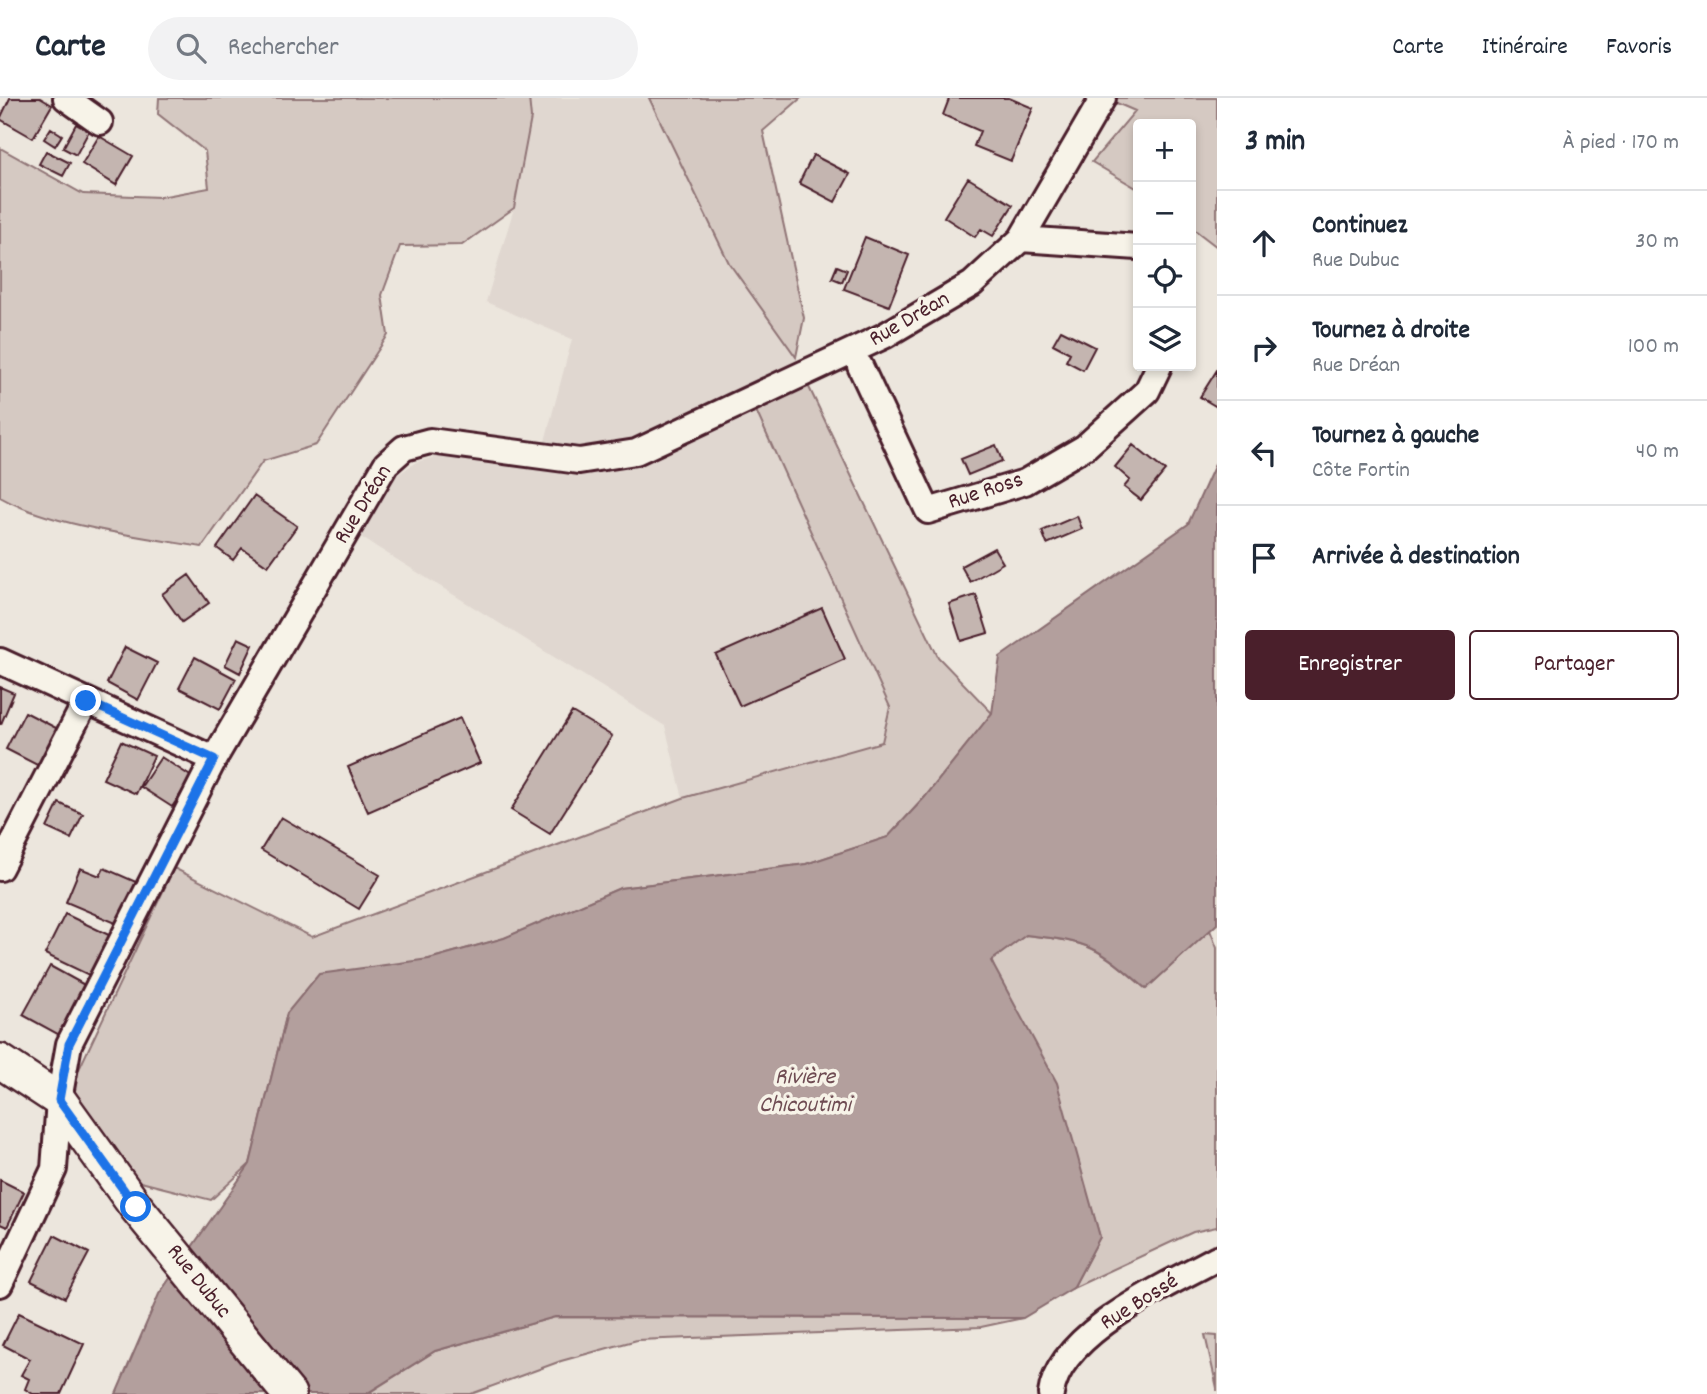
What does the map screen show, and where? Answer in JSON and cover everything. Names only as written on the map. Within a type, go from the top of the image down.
[{"type":"street","points":[[66,98],[100,122]]},
{"type":"street","name":"Rue Dréan","points":[[0,1284],[54,1170],[59,1100],[69,1044],[214,759],[386,464],[404,448],[430,441],[579,461],[636,452],[884,336],[972,284],[1021,239],[1103,98]]},
{"type":"street","points":[[1021,239],[1133,247]]},
{"type":"street","name":"Rue Ross","points":[[860,366],[928,511],[1025,482],[1086,447],[1147,391],[1157,371]]},
{"type":"street","points":[[0,660],[214,759]]},
{"type":"street","points":[[0,867],[86,701]]},
{"type":"street","points":[[0,1061],[59,1100]]},
{"type":"street","name":"Rue Dubuc","points":[[59,1100],[136,1207],[289,1394]]},
{"type":"street","name":"Rue Bossé","points":[[1051,1394],[1052,1385],[1073,1350],[1110,1317],[1217,1258]]},
{"type":"shaded area","points":[[159,98],[529,98],[531,118],[514,208],[462,245],[400,246],[382,295],[388,335],[316,445],[263,461],[202,547],[70,523],[44,516],[0,497],[0,148],[83,194],[160,197],[209,188],[205,151],[158,114]]},
{"type":"shaded area","points":[[529,98],[649,98],[729,263],[796,357],[806,381],[753,405],[890,707],[883,742],[683,798],[665,726],[359,536],[395,477],[416,462],[442,455],[539,464],[572,339],[486,302],[514,208],[531,118]]},
{"type":"shaded area","points":[[649,98],[801,98],[763,131],[804,318],[796,357],[729,263]]},
{"type":"shaded area","points":[[1105,98],[1217,98],[1217,247],[1196,231],[1196,119],[1133,119],[1133,186],[1092,162],[1135,111]]},
{"type":"shaded area","points":[[806,381],[938,657],[992,713],[925,797],[888,837],[806,864],[620,888],[505,938],[429,959],[287,1013],[250,1164],[211,1200],[133,1180],[87,1121],[72,1084],[174,868],[312,937],[683,798],[882,742],[890,707],[753,404]]},
{"type":"shaded area","points":[[1210,930],[1217,948],[1217,1227],[1193,1232],[1073,1288],[1100,1237],[1090,1203],[991,960],[1026,935],[1065,940],[1103,955],[1146,989]]},
{"type":"shaded area","points":[[555,1317],[1023,1318],[981,1327],[637,1340],[561,1361],[471,1394],[367,1394],[435,1351]]},
{"type":"shaded area","points":[[1205,1335],[1217,1336],[1217,1388]]},
{"type":"water","name":"Rivière Chicoutimi","points":[[1217,460],[1217,924],[1146,989],[1104,955],[1092,948],[1065,940],[1026,935],[991,961],[1057,1083],[1100,1237],[1073,1288],[1023,1318],[555,1317],[435,1351],[366,1394],[116,1394],[159,1294],[250,1164],[287,1013],[319,974],[429,959],[504,938],[620,888],[806,864],[888,837],[925,797],[992,713],[1000,657],[1188,524]]},
{"type":"building","points":[[10,98],[40,98],[52,105],[33,138],[0,119]]},
{"type":"building","points":[[946,98],[1009,98],[1033,108],[1011,161],[974,146],[980,131],[943,115],[949,99]]},
{"type":"building","points":[[76,124],[89,131],[76,155],[63,148]]},
{"type":"building","points":[[51,128],[62,135],[55,146],[44,139]]},
{"type":"building","points":[[99,136],[133,156],[116,185],[82,164]]},
{"type":"building","points":[[46,151],[70,163],[63,176],[39,164]]},
{"type":"building","points":[[813,155],[850,174],[835,202],[799,183]]},
{"type":"building","points":[[968,178],[1013,205],[993,236],[981,229],[975,237],[944,217]]},
{"type":"building","points":[[865,237],[909,255],[889,306],[844,289]]},
{"type":"building","points":[[837,266],[847,270],[842,282],[832,278]]},
{"type":"building","points":[[1061,330],[1095,347],[1083,370],[1066,361],[1070,353],[1053,344]]},
{"type":"building","points":[[1217,370],[1217,407],[1200,397]]},
{"type":"building","points":[[996,445],[1002,461],[968,475],[961,459]]},
{"type":"building","points":[[1133,445],[1165,471],[1141,500],[1124,487],[1130,480],[1115,467]]},
{"type":"building","points":[[254,496],[297,526],[268,566],[242,548],[233,560],[217,548]]},
{"type":"building","points":[[1077,516],[1082,529],[1047,544],[1042,531]]},
{"type":"building","points":[[994,548],[1003,563],[970,582],[961,566]]},
{"type":"building","points":[[189,575],[209,603],[182,622],[162,594]]},
{"type":"building","points":[[976,595],[988,633],[961,641],[949,604]]},
{"type":"building","points":[[822,608],[845,659],[740,706],[716,655]]},
{"type":"building","points":[[238,638],[253,645],[240,673],[225,665]]},
{"type":"building","points":[[125,647],[157,663],[138,700],[107,683]]},
{"type":"building","points":[[195,657],[236,679],[220,709],[179,688]]},
{"type":"building","points":[[0,687],[14,693],[1,724],[0,724]]},
{"type":"building","points":[[25,712],[58,729],[39,766],[6,749]]},
{"type":"building","points":[[572,712],[612,736],[550,834],[511,810]]},
{"type":"building","points":[[460,718],[480,763],[368,812],[348,767]]},
{"type":"building","points":[[121,741],[154,756],[136,794],[103,779]]},
{"type":"building","points":[[161,757],[192,777],[172,807],[141,787]]},
{"type":"building","points":[[59,803],[83,814],[71,839],[47,828]]},
{"type":"building","points":[[281,817],[380,875],[359,909],[261,850]]},
{"type":"building","points":[[80,868],[100,876],[104,868],[136,882],[118,924],[66,902]]},
{"type":"building","points":[[65,914],[113,937],[93,977],[45,954]]},
{"type":"building","points":[[50,966],[90,988],[63,1037],[23,1015]]},
{"type":"building","points":[[0,1180],[24,1192],[7,1227],[0,1224]]},
{"type":"building","points":[[54,1235],[89,1253],[65,1298],[31,1281]]},
{"type":"building","points":[[19,1313],[84,1344],[61,1394],[33,1394],[25,1389],[29,1379],[21,1375],[30,1359],[3,1345]]},
{"type":"route","points":[[86,701],[214,759],[69,1044],[59,1100],[136,1207]]}]
